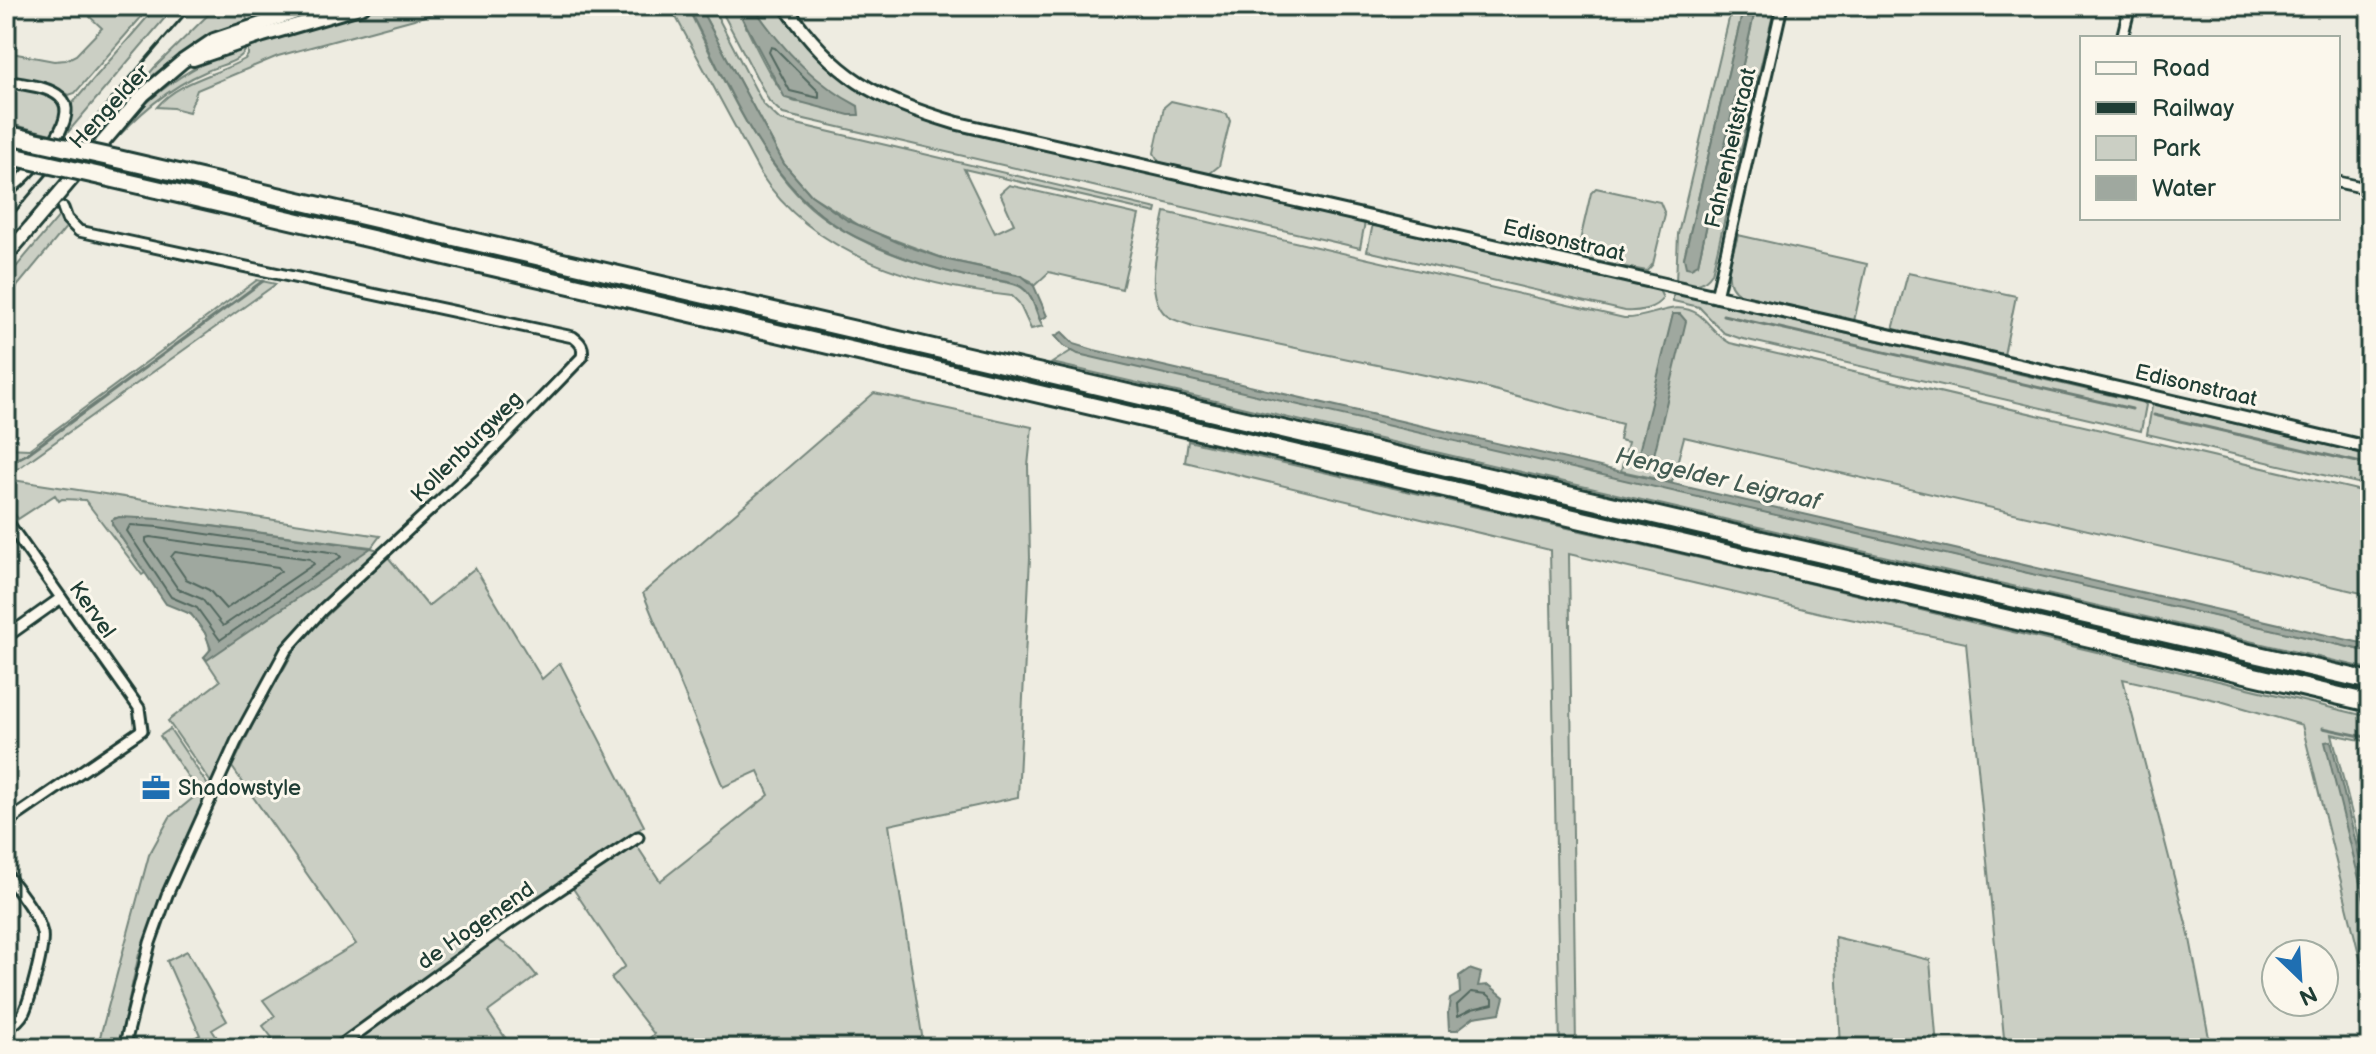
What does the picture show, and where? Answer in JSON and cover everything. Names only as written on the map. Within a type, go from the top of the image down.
[{"type":"highway","points":[[6,134],[2370,681]]},
{"type":"highway","points":[[18,161],[105,177],[2370,703]]},
{"type":"main road","name":"Hengelder","points":[[6,256],[143,95],[183,61],[214,40],[314,6]]},
{"type":"main road","name":"Hengelder","points":[[183,61],[363,6]]},
{"type":"street","name":"Edisonstraat","points":[[785,6],[803,32],[856,82],[885,99],[915,111],[2370,448]]},
{"type":"street","name":"Fahrenheitstraat","points":[[1716,297],[1782,6]]},
{"type":"street","points":[[2122,36],[2130,6]]},
{"type":"street","points":[[6,81],[60,96],[66,104],[67,119],[62,130],[18,161],[6,192]]},
{"type":"street","points":[[2340,182],[2370,189]]},
{"type":"street","name":"Kollenburgweg","points":[[63,208],[67,219],[79,231],[573,337],[581,343],[583,350],[582,357],[473,470],[322,610],[286,650],[236,742],[167,895],[150,943],[124,1048]]},
{"type":"street","name":"Kervel","points":[[6,520],[139,708],[143,723],[142,730],[6,823]]},
{"type":"street","points":[[6,637],[61,598]]},
{"type":"street","name":"de Hogenend","points":[[337,1048],[498,931],[638,837]]},
{"type":"street","points":[[6,874],[42,931],[43,945],[24,1012],[15,1024],[6,1029]]},
{"type":"green space","points":[[99,6],[151,6],[75,93],[69,95],[54,87],[6,76],[6,52],[54,61],[76,55],[102,28],[90,17]]},
{"type":"green space","points":[[157,6],[175,6],[64,137],[60,136],[69,123],[72,104]]},
{"type":"green space","points":[[217,6],[243,6],[248,23],[194,48],[156,73],[90,144],[154,68]]},
{"type":"green space","points":[[377,6],[462,6],[278,56],[197,90],[189,112],[157,107],[187,85],[245,59],[248,45]]},
{"type":"green space","points":[[670,6],[687,6],[744,119],[799,197],[836,226],[871,245],[928,266],[1019,286],[1031,299],[1043,326],[1031,329],[1019,303],[1012,296],[905,275],[839,246],[809,226],[782,202],[760,173]]},
{"type":"green space","points":[[699,6],[712,6],[763,104],[780,120],[1157,209],[1156,213],[964,169],[995,233],[1014,224],[1000,193],[1009,185],[1139,215],[1122,289],[1049,272],[1034,286],[1031,281],[1016,274],[948,260],[865,229],[811,195],[784,164]]},
{"type":"green space","points":[[719,6],[736,6],[771,76],[788,98],[796,102],[841,98],[792,56],[753,6],[779,6],[826,62],[864,91],[907,113],[1365,222],[1360,248],[783,114],[769,101]]},
{"type":"green space","points":[[1732,6],[1744,6],[1684,258],[1698,264],[1756,6],[1775,6],[1712,273],[1700,283],[1681,283],[1676,282],[1678,234]]},
{"type":"green space","points":[[243,45],[245,51],[238,58],[165,94],[108,148],[104,147],[166,87],[201,65]]},
{"type":"green space","points":[[6,83],[56,97],[63,110],[55,135],[6,123]]},
{"type":"green space","points":[[1171,101],[1227,114],[1230,121],[1219,166],[1209,174],[1159,162],[1154,153],[1164,107]]},
{"type":"green space","points":[[1596,188],[1660,202],[1665,214],[1653,264],[1647,271],[1576,258],[1591,193]]},
{"type":"green space","points":[[1165,212],[1624,318],[1671,309],[1689,310],[1698,314],[1730,343],[2370,493],[2370,595],[1684,437],[1672,482],[1621,471],[1628,442],[1619,440],[1622,424],[1487,388],[1195,327],[1169,317],[1159,305],[1154,280]]},
{"type":"green space","points":[[59,216],[68,225],[6,300],[6,279]]},
{"type":"green space","points":[[1373,224],[1659,290],[1663,298],[1646,309],[1625,311],[1367,251]]},
{"type":"green space","points":[[1738,235],[1867,264],[1854,321],[1740,294],[1733,289],[1729,275]]},
{"type":"green space","points":[[1908,273],[2016,296],[2004,355],[1893,330]]},
{"type":"green space","points":[[257,280],[276,284],[6,477],[6,448],[29,449]]},
{"type":"green space","points":[[1677,294],[2144,403],[2141,431],[1739,338],[1724,333],[1699,307],[1673,301],[1673,296]]},
{"type":"green space","points":[[1071,351],[2370,652],[2370,669],[1052,363]]},
{"type":"green space","points":[[874,393],[1032,427],[1028,466],[1030,558],[1018,797],[889,825],[924,1048],[639,1048],[654,1034],[611,978],[625,966],[572,887],[635,843],[660,881],[769,795],[758,771],[723,787],[643,593]]},
{"type":"green space","points":[[2152,406],[2370,455],[2370,486],[2147,434]]},
{"type":"green space","points":[[1188,441],[1782,577],[2370,717],[2370,742],[2332,734],[2370,886],[2370,998],[2302,725],[2220,701],[2123,679],[2190,939],[2211,1048],[2005,1048],[1966,643],[1821,613],[1569,554],[1576,1048],[1560,1048],[1550,550],[1185,462]]},
{"type":"green space","points":[[6,479],[380,536],[371,548],[380,550],[319,607],[286,645],[252,703],[212,784],[168,721],[220,681],[204,657],[210,652],[206,634],[185,611],[258,625],[370,547],[159,519],[115,518],[112,524],[145,573],[142,575],[85,500],[59,501],[55,495],[18,519],[6,501]]},
{"type":"green space","points":[[388,557],[428,606],[475,568],[542,679],[560,663],[644,826],[333,1048],[280,1048],[263,1026],[275,1016],[263,1000],[356,944],[232,767],[260,710],[300,641]]},
{"type":"green space","points":[[170,729],[209,787],[139,954],[118,1048],[97,1048],[149,855],[170,817],[199,793],[160,736]]},
{"type":"green space","points":[[1835,937],[1930,960],[1937,1048],[1840,1048]]},
{"type":"green space","points":[[497,939],[519,954],[537,976],[488,1012],[512,1048],[347,1048]]},
{"type":"green space","points":[[187,951],[227,1021],[212,1030],[224,1048],[175,1048],[200,1035],[167,961]]},
{"type":"water","points":[[687,6],[699,6],[784,164],[811,195],[847,220],[904,245],[948,260],[1022,276],[1034,286],[1047,316],[1040,320],[1030,296],[1018,285],[956,274],[912,260],[856,237],[825,218],[798,194],[755,136]]},
{"type":"water","points":[[736,6],[753,6],[799,63],[858,106],[859,115],[785,98]]},
{"type":"water","points":[[1744,6],[1756,6],[1698,264],[1686,267],[1684,258]]},
{"type":"water","points":[[1673,314],[1680,314],[1686,321],[1654,455],[1639,452]]},
{"type":"water","points":[[1062,332],[1074,344],[1094,350],[2370,645],[2370,652],[1078,354],[1055,336]]},
{"type":"water","points":[[119,517],[159,519],[371,548],[207,660],[204,657],[211,649],[205,633],[191,614],[166,604],[112,524],[112,520]]},
{"type":"water","points":[[2331,741],[2370,900],[2370,923],[2325,742]]},
{"type":"water","points":[[1469,969],[1481,973],[1478,986],[1489,985],[1504,997],[1500,1013],[1474,1017],[1457,1030],[1449,1030],[1450,999],[1460,993],[1459,976]]},
{"type":"waterway","points":[[10,463],[27,454],[263,281]]},
{"type":"waterway","points":[[1723,315],[2132,409]]},
{"type":"waterway","points":[[2154,415],[2370,465]]},
{"type":"waterway","points":[[2323,728],[2370,738]]},
{"type":"railway","points":[[6,222],[192,6]]},
{"type":"place","name":"Shadowstyle","points":[[156,788]]},
{"type":"water label","name":"Hengelder Leigraaf","points":[[1718,479]]}]
